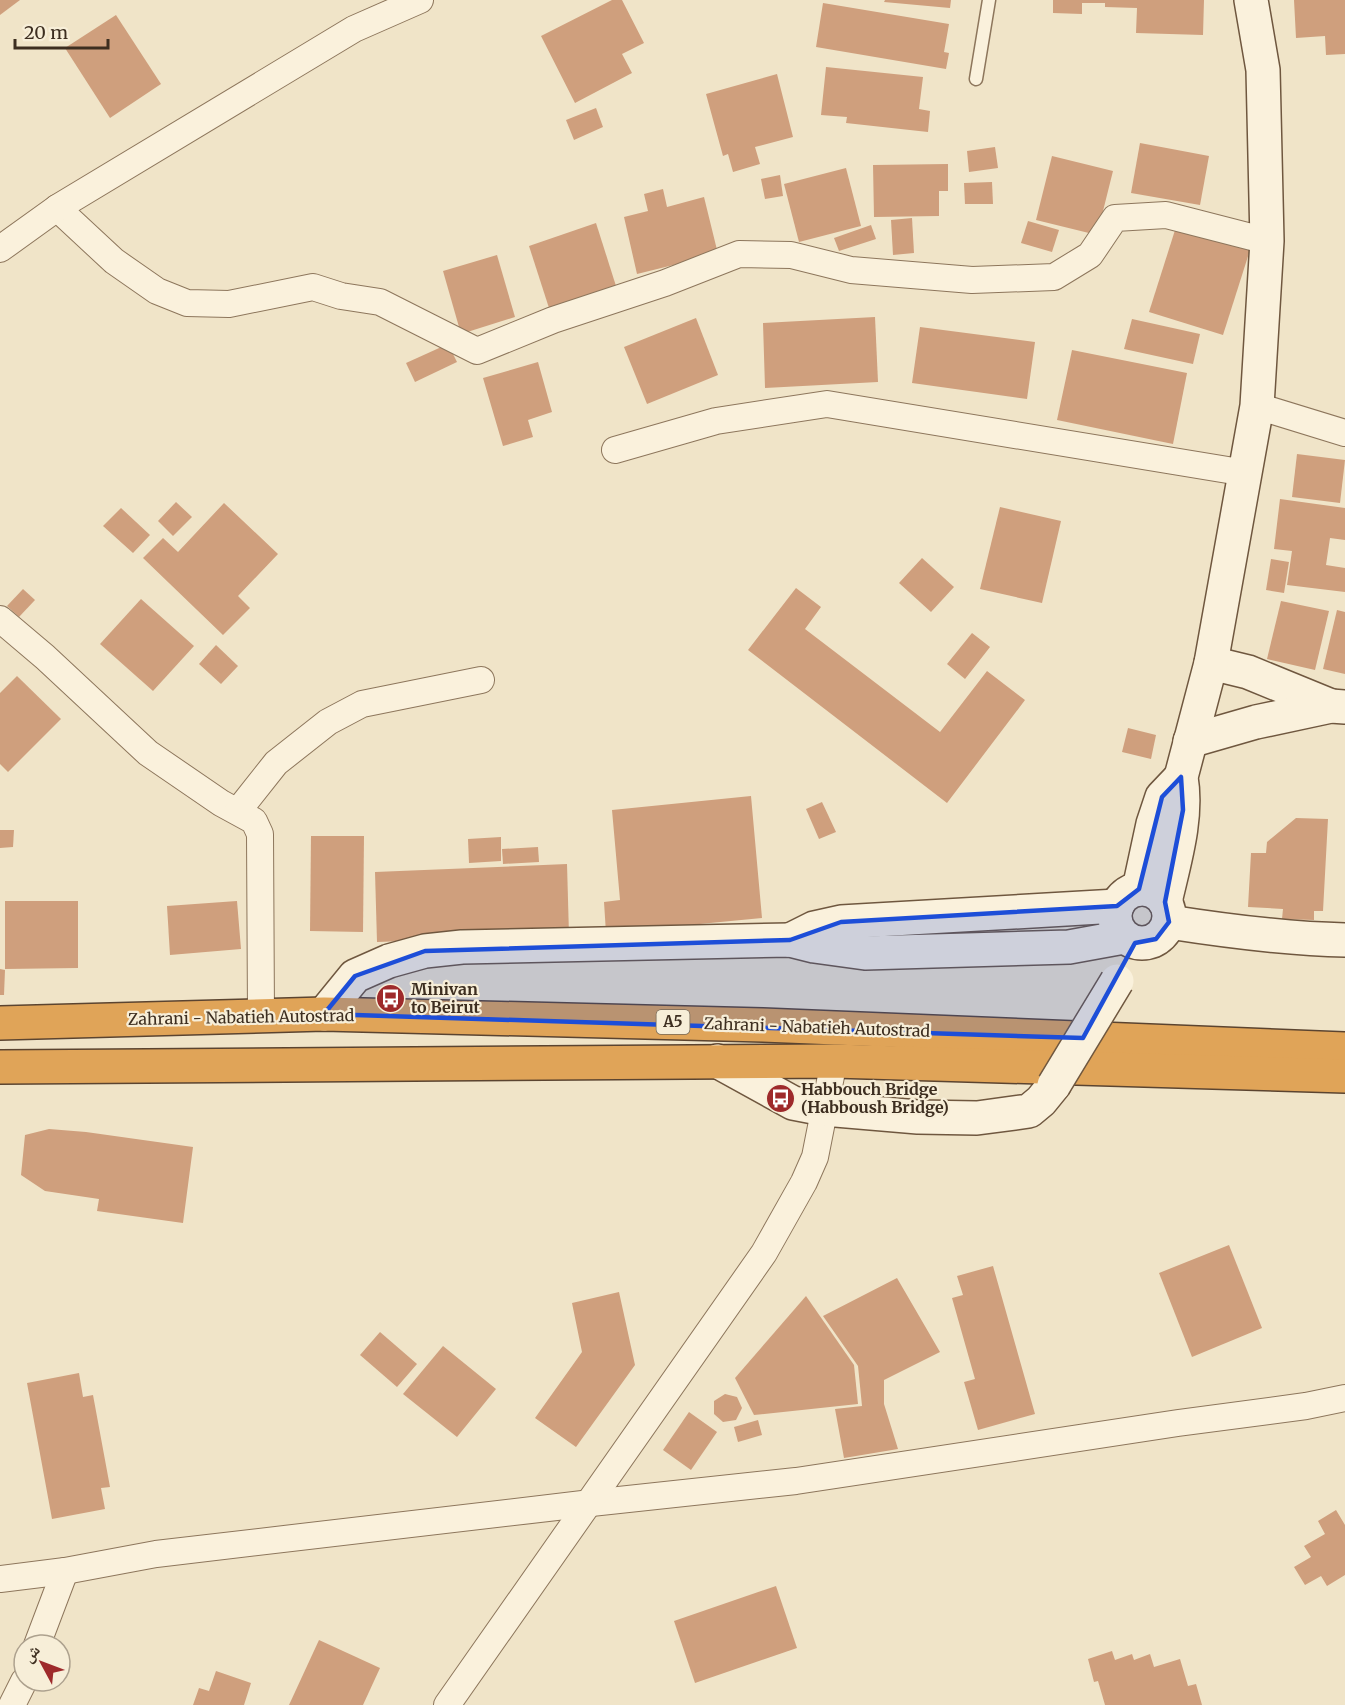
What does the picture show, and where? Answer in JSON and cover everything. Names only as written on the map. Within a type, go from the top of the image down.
[{"type":"highway","name":"Zahrani - Nabatieh Autostrad","points":[[0,1023],[324,1014],[763,1024],[1345,1049]]},
{"type":"highway","name":"Zahrani - Nabatieh Autostrad","points":[[0,1067],[717,1060],[834,1061],[1345,1076]]},
{"type":"main road","points":[[324,1014],[355,976],[389,961],[425,951],[462,947],[790,940],[814,946],[865,953],[1069,947],[1130,940],[1146,943],[1156,939],[1164,932],[1148,905],[1153,824],[1162,797],[1181,777],[1211,663],[1257,406],[1267,241],[1263,69],[1251,0]]},
{"type":"main road","points":[[1211,663],[1248,672],[1338,707]]},
{"type":"main road","points":[[1190,741],[1256,722],[1338,707]]},
{"type":"main road","points":[[1130,940],[1118,928],[1115,917],[1148,905]]},
{"type":"main road","points":[[790,940],[814,928],[841,922],[1148,905],[1246,933],[1316,940],[1345,940]]},
{"type":"main road","points":[[717,1060],[793,1103],[824,1110],[918,1117],[977,1118],[1029,1111],[1054,1085],[1117,981],[1130,940]]},
{"type":"street","points":[[0,249],[57,208],[354,29],[420,0]]},
{"type":"street","points":[[57,208],[114,261],[157,291],[188,303],[229,304],[313,287],[342,296],[380,302],[477,351],[553,320],[665,283],[740,254],[791,255],[850,270],[972,280],[1054,277],[1090,255],[1115,218],[1166,214],[1267,241]]},
{"type":"street","points":[[615,450],[716,421],[827,404],[1246,473]]},
{"type":"street","points":[[1257,406],[1345,433]]},
{"type":"street","points":[[0,619],[45,657],[148,753],[221,803],[254,821],[260,834],[261,1016]]},
{"type":"street","points":[[238,811],[276,763],[328,722],[362,704],[481,680]]},
{"type":"street","points":[[447,1705],[591,1503],[764,1253],[804,1182],[815,1157],[834,1061]]},
{"type":"street","points":[[0,1579],[65,1571],[156,1554],[796,1481],[1305,1406],[1345,1398]]},
{"type":"street","points":[[42,1633],[65,1571]]},
{"type":"lane","points":[[976,79],[989,0]]},
{"type":"highlighted area","points":[[1181,777],[1183,810],[1165,902],[1169,922],[1156,939],[1135,943],[1083,1038],[324,1014],[355,976],[425,951],[790,940],[841,922],[1117,906],[1139,889],[1162,797]]},
{"type":"building","points":[[0,0],[20,0],[0,15]]},
{"type":"building","points":[[612,0],[622,0],[644,43],[622,54],[632,73],[575,103],[541,36]]},
{"type":"building","points":[[885,0],[951,0],[950,8],[884,2]]},
{"type":"building","points":[[1053,0],[1204,0],[1203,35],[1136,33],[1137,8],[1105,7],[1105,3],[1082,3],[1082,14],[1053,13]]},
{"type":"building","points":[[1294,0],[1345,0],[1345,54],[1326,55],[1325,36],[1296,38]]},
{"type":"building","points":[[823,3],[949,24],[944,52],[949,53],[946,69],[816,47]]},
{"type":"building","points":[[116,15],[161,84],[110,118],[65,48]]},
{"type":"building","points":[[826,67],[923,77],[919,109],[930,111],[928,132],[846,123],[847,117],[821,115]]},
{"type":"building","points":[[777,74],[793,137],[755,147],[760,164],[733,172],[728,154],[723,156],[706,94]]},
{"type":"building","points":[[596,108],[603,127],[574,140],[566,120]]},
{"type":"building","points":[[1140,143],[1209,156],[1200,205],[1131,193]]},
{"type":"building","points":[[995,147],[998,168],[969,172],[967,151]]},
{"type":"building","points":[[1052,156],[1113,171],[1097,235],[1036,220]]},
{"type":"building","points":[[948,164],[948,191],[939,191],[939,216],[874,217],[873,165]]},
{"type":"building","points":[[846,168],[861,226],[799,242],[784,184]]},
{"type":"building","points":[[780,175],[783,196],[765,199],[761,179]]},
{"type":"building","points":[[992,182],[993,204],[965,204],[964,183]]},
{"type":"building","points":[[663,189],[667,207],[704,197],[718,254],[637,274],[624,217],[648,211],[644,194]]},
{"type":"building","points":[[912,218],[914,253],[893,255],[891,220]]},
{"type":"building","points":[[1028,221],[1059,230],[1052,252],[1021,243]]},
{"type":"building","points":[[596,223],[616,286],[549,308],[529,246]]},
{"type":"building","points":[[871,225],[876,239],[839,251],[834,238]]},
{"type":"building","points":[[1176,227],[1250,250],[1223,335],[1149,312]]},
{"type":"building","points":[[497,255],[515,317],[461,334],[443,271]]},
{"type":"building","points":[[875,317],[878,382],[765,388],[763,323]]},
{"type":"building","points":[[696,318],[718,375],[647,404],[624,347]]},
{"type":"building","points":[[1132,319],[1200,334],[1193,364],[1124,349]]},
{"type":"building","points":[[920,327],[1035,342],[1027,399],[912,383]]},
{"type":"building","points":[[448,344],[457,362],[415,382],[406,363]]},
{"type":"building","points":[[1072,350],[1187,373],[1173,444],[1057,420]]},
{"type":"building","points":[[538,362],[552,412],[528,420],[533,437],[503,446],[483,378]]},
{"type":"building","points":[[1297,454],[1345,460],[1340,503],[1292,497]]},
{"type":"building","points":[[1280,499],[1345,508],[1345,540],[1330,538],[1326,565],[1345,568],[1345,592],[1287,585],[1292,551],[1274,549]]},
{"type":"building","points":[[176,502],[192,517],[173,536],[158,521]]},
{"type":"building","points":[[224,503],[278,554],[238,596],[250,608],[223,635],[143,558],[163,538],[178,552]]},
{"type":"building","points":[[1000,507],[1061,521],[1042,603],[980,589]]},
{"type":"building","points":[[121,508],[150,535],[133,553],[103,526]]},
{"type":"building","points":[[922,558],[954,587],[931,612],[899,583]]},
{"type":"building","points":[[1271,559],[1289,562],[1284,593],[1266,590]]},
{"type":"building","points":[[796,588],[821,607],[805,629],[940,732],[987,671],[1025,700],[947,803],[748,650]]},
{"type":"building","points":[[23,589],[35,600],[19,617],[7,606]]},
{"type":"building","points":[[141,599],[194,646],[153,691],[100,644]]},
{"type":"building","points":[[1281,601],[1329,611],[1315,670],[1267,659]]},
{"type":"building","points":[[1337,610],[1345,612],[1345,674],[1323,669]]},
{"type":"building","points":[[972,633],[990,647],[965,679],[947,664]]},
{"type":"building","points":[[216,645],[238,666],[221,684],[199,664]]},
{"type":"building","points":[[17,676],[61,719],[8,772],[0,764],[0,693]]},
{"type":"building","points":[[1128,728],[1156,735],[1151,759],[1122,752]]},
{"type":"building","points":[[751,796],[762,918],[606,933],[604,902],[620,900],[612,810]]},
{"type":"building","points":[[822,802],[836,832],[819,839],[806,809]]},
{"type":"building","points":[[1296,818],[1328,819],[1323,911],[1314,911],[1314,920],[1282,919],[1283,909],[1248,907],[1251,853],[1266,853],[1267,842]]},
{"type":"building","points":[[0,830],[14,830],[13,847],[0,848]]},
{"type":"building","points":[[311,836],[364,836],[363,932],[310,931]]},
{"type":"building","points":[[501,837],[501,861],[469,863],[468,839]]},
{"type":"building","points":[[538,847],[539,862],[503,864],[502,849]]},
{"type":"building","points":[[567,864],[569,935],[377,942],[375,872]]},
{"type":"building","points":[[5,901],[78,901],[78,968],[5,969]]},
{"type":"building","points":[[237,901],[241,949],[170,955],[167,906]]},
{"type":"building","points":[[0,969],[5,970],[4,995],[0,995]]},
{"type":"building","points":[[49,1129],[193,1147],[183,1223],[97,1211],[99,1199],[45,1191],[21,1175],[25,1135]]},
{"type":"building","points":[[1229,1245],[1262,1328],[1192,1357],[1159,1273]]},
{"type":"building","points":[[993,1266],[1035,1414],[978,1430],[964,1382],[975,1379],[952,1298],[963,1295],[957,1276]]},
{"type":"building","points":[[897,1278],[940,1352],[884,1380],[884,1404],[898,1449],[844,1458],[835,1409],[862,1406],[858,1366],[823,1316]]},
{"type":"building","points":[[619,1292],[635,1365],[576,1447],[535,1418],[582,1352],[572,1303]]},
{"type":"building","points":[[806,1296],[854,1365],[858,1404],[754,1415],[735,1378]]},
{"type":"building","points":[[380,1332],[417,1364],[397,1387],[360,1355]]},
{"type":"building","points":[[443,1346],[496,1389],[457,1437],[403,1394]]},
{"type":"building","points":[[79,1373],[83,1397],[93,1395],[110,1487],[101,1488],[105,1509],[52,1519],[27,1383]]},
{"type":"building","points":[[725,1394],[737,1397],[742,1408],[736,1420],[723,1422],[714,1414],[714,1401]]},
{"type":"building","points":[[689,1412],[717,1432],[691,1470],[663,1450]]},
{"type":"building","points":[[758,1420],[762,1435],[738,1442],[734,1427]]},
{"type":"building","points":[[1336,1510],[1345,1525],[1345,1575],[1327,1586],[1321,1576],[1305,1585],[1294,1567],[1311,1557],[1304,1546],[1325,1534],[1318,1521]]},
{"type":"building","points":[[776,1586],[797,1648],[695,1683],[674,1621]]},
{"type":"building","points":[[319,1640],[380,1668],[363,1705],[289,1705]]},
{"type":"building","points":[[1112,1651],[1115,1660],[1132,1654],[1134,1660],[1150,1654],[1154,1667],[1180,1659],[1188,1686],[1196,1684],[1202,1705],[1105,1705],[1098,1681],[1094,1682],[1088,1659]]},
{"type":"building","points":[[216,1671],[251,1683],[244,1705],[193,1705],[199,1688],[209,1691]]},
{"type":"place","name":"Minivan to Beirut","points":[[390,998]]},
{"type":"place","name":"Habbouch Bridge (Habboush Bridge)","points":[[780,1098]]}]
